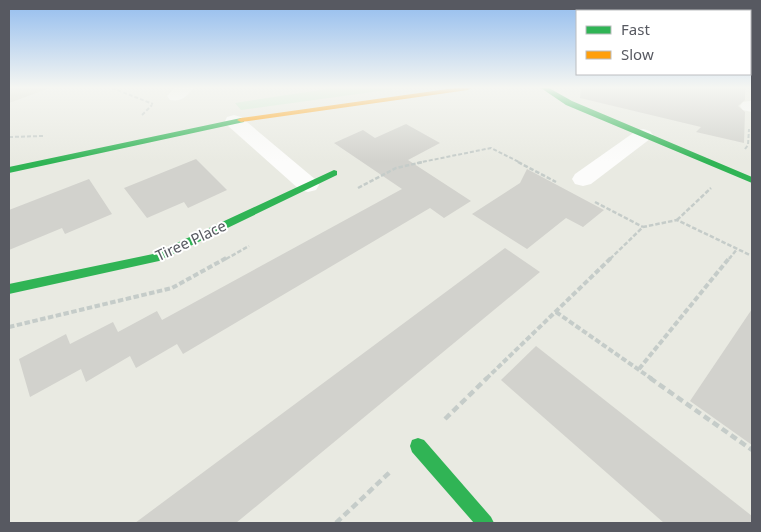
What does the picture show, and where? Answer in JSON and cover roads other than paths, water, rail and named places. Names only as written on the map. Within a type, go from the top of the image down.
[{"type":"street","points":[[9,170],[234,121],[292,113]]},
{"type":"street","points":[[592,113],[752,180]]},
{"type":"street","points":[[234,121],[308,185]]},
{"type":"street","points":[[585,188],[643,135]]},
{"type":"street","name":"Tiree Place","points":[[9,289],[155,258],[334,173]]},
{"type":"street","points":[[418,446],[485,523]]}]
